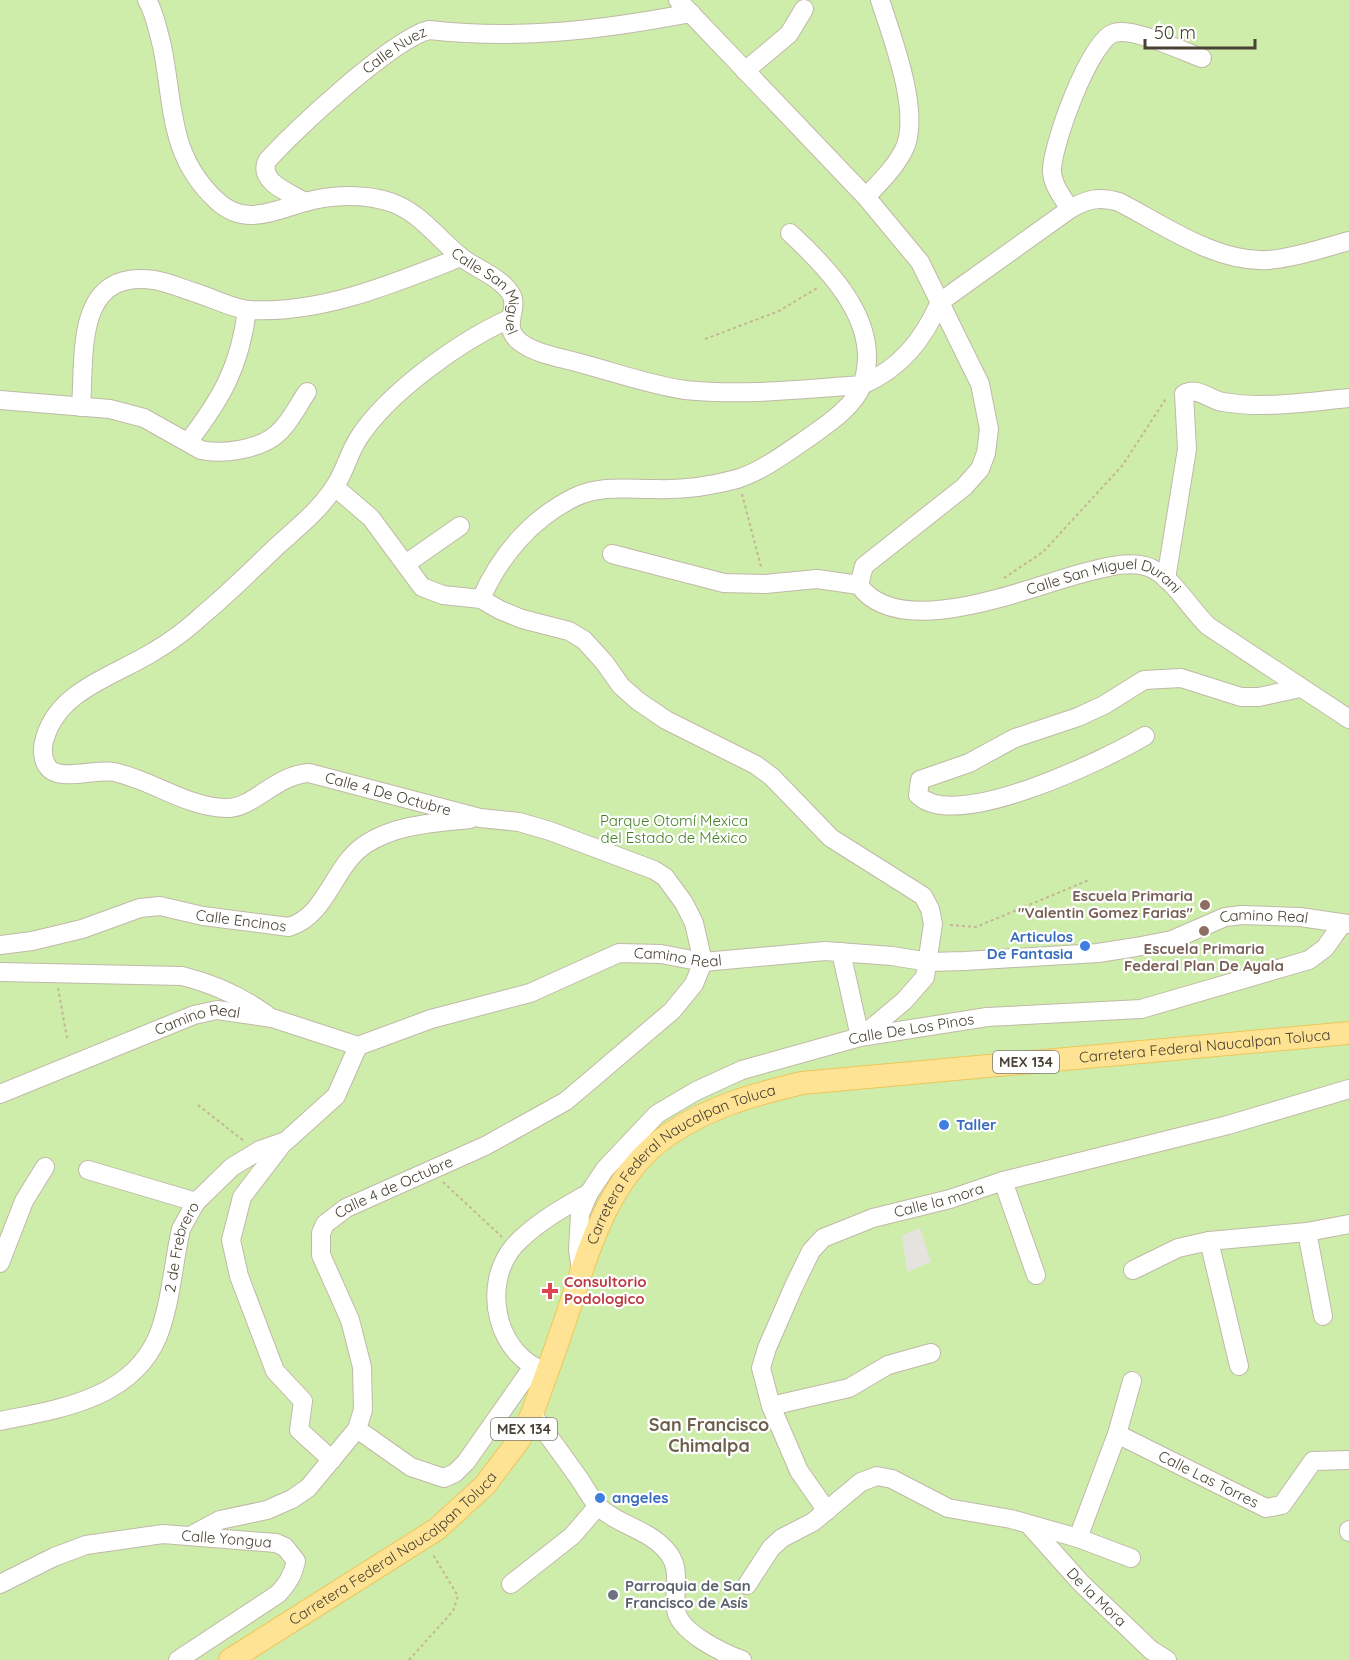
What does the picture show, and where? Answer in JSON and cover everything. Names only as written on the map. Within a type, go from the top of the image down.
[{"type":"main road","name":"Carretera Federal Naucalpan Toluca","points":[[230,1660],[423,1540],[485,1485],[519,1440],[532,1414],[539,1370],[604,1211],[638,1162],[679,1128],[708,1112],[756,1094],[802,1083],[1349,1033]]},
{"type":"street","name":"Calle San Miguel","points":[[147,0],[158,30],[179,143],[187,165],[218,202],[237,214],[255,216],[305,202],[342,196],[391,202],[413,213],[461,257],[504,286],[511,294],[515,304],[509,319],[513,333],[520,341],[532,348],[657,385],[739,393],[862,385],[878,378],[899,363],[915,347],[930,326],[940,302]]},
{"type":"street","points":[[866,197],[892,168],[906,145],[908,123],[900,59],[880,0]]},
{"type":"street","name":"Calle Nuez","points":[[305,202],[267,177],[264,169],[267,161],[393,48],[419,33],[429,30],[498,35],[608,29],[684,7]]},
{"type":"street","points":[[612,554],[724,583],[765,584],[817,579],[859,585],[864,567],[964,487],[980,469],[986,453],[989,429],[980,384],[920,262],[866,197],[684,7]]},
{"type":"street","points":[[745,71],[789,34],[804,9]]},
{"type":"street","points":[[1070,209],[1055,184],[1054,158],[1070,102],[1082,76],[1105,38],[1111,34],[1125,32],[1202,58]]},
{"type":"street","points":[[940,302],[1070,209],[1091,199],[1112,200],[1199,243],[1222,253],[1242,258],[1267,260],[1289,257],[1349,241]]},
{"type":"street","points":[[481,599],[490,579],[513,545],[530,529],[574,498],[608,488],[698,487],[738,478],[768,464],[818,431],[848,406],[862,385],[867,354],[859,321],[846,293],[790,233]]},
{"type":"street","points":[[81,407],[90,309],[111,286],[132,279],[155,280],[247,310],[283,310],[395,283],[461,257]]},
{"type":"street","points":[[188,442],[231,379],[241,347],[247,310]]},
{"type":"street","points":[[509,319],[440,362],[385,405],[357,441],[335,487],[370,518],[407,563],[423,588],[431,592],[481,599],[500,610],[568,631],[584,640],[621,686],[638,701],[666,720],[756,765],[772,777],[831,838],[923,897],[930,909],[933,924],[925,977],[916,989],[860,1037],[841,952]]},
{"type":"street","points":[[1166,579],[1183,488],[1187,448],[1184,394],[1195,391],[1220,402],[1256,407],[1349,398]]},
{"type":"street","points":[[0,400],[110,409],[144,418],[201,450],[210,452],[245,447],[265,441],[277,434],[308,392]]},
{"type":"street","name":"Calle 4 De Octubre","points":[[335,487],[299,525],[207,612],[153,652],[73,696],[58,712],[43,744],[43,758],[48,768],[56,774],[105,770],[126,775],[174,794],[228,808],[241,805],[282,778],[309,773],[480,818],[519,822],[550,831],[634,862],[664,877],[684,903],[694,923],[702,962]]},
{"type":"street","points":[[407,563],[460,526]]},
{"type":"street","name":"Calle San Miguel Durani","points":[[859,585],[876,603],[898,609],[929,611],[976,604],[1101,568],[1129,565],[1150,568],[1166,579],[1192,611],[1208,626],[1349,719]]},
{"type":"street","points":[[1145,736],[1118,752],[993,801],[956,806],[934,804],[923,800],[918,795],[920,780],[969,763],[1015,738],[1078,717],[1104,705],[1144,680],[1181,678],[1241,696],[1259,697],[1300,688]]},
{"type":"street","name":"Calle Encinos","points":[[0,945],[32,941],[82,929],[140,908],[160,906],[213,918],[289,927],[302,923],[312,914],[346,862],[366,844],[392,832],[427,824],[480,818]]},
{"type":"street","name":"Camino Real","points":[[0,1094],[194,1014],[217,1010],[272,1018],[358,1046],[431,1018],[530,993],[619,953],[661,954],[702,962],[841,952],[929,962],[1058,956],[1136,947],[1172,940],[1212,921],[1242,915],[1300,917],[1345,924]]},
{"type":"street","name":"Calle De Los Pinos","points":[[581,1271],[578,1225],[589,1193],[621,1150],[657,1114],[696,1091],[742,1070],[860,1037],[987,1017],[1141,1009],[1171,1002],[1309,960],[1325,948],[1345,924]]},
{"type":"street","name":"Calle 4 de Octubre","points":[[192,1535],[220,1520],[267,1510],[292,1499],[308,1488],[357,1430],[363,1410],[364,1388],[360,1358],[350,1320],[321,1255],[321,1233],[325,1224],[346,1208],[485,1146],[566,1101],[672,1011],[694,984],[702,962]]},
{"type":"street","points":[[0,972],[182,976],[207,982],[248,1001],[272,1018]]},
{"type":"street","name":"2 de Frebrero","points":[[0,1421],[84,1401],[130,1378],[145,1362],[158,1335],[181,1229],[196,1202],[232,1167],[260,1150],[285,1141],[336,1096],[358,1046]]},
{"type":"street","name":"Calle la mora","points":[[827,1511],[803,1477],[771,1406],[762,1368],[767,1348],[811,1251],[823,1238],[873,1218],[950,1199],[1003,1181],[1228,1125],[1349,1089]]},
{"type":"street","points":[[285,1141],[243,1197],[233,1225],[233,1255],[275,1371],[303,1401],[299,1430],[332,1460]]},
{"type":"street","points":[[0,1263],[11,1229],[24,1201],[45,1167]]},
{"type":"street","points":[[88,1170],[196,1202]]},
{"type":"street","points":[[1003,1181],[1036,1275]]},
{"type":"street","points":[[357,1430],[411,1467],[444,1478],[455,1473],[466,1462],[539,1370],[515,1351],[497,1316],[499,1279],[513,1247],[546,1219],[589,1193]]},
{"type":"street","points":[[1133,1270],[1178,1248],[1209,1241],[1307,1232],[1349,1224]]},
{"type":"street","points":[[1307,1232],[1323,1316]]},
{"type":"street","points":[[1209,1241],[1239,1366]]},
{"type":"street","points":[[771,1406],[837,1392],[849,1388],[888,1365],[931,1353]]},
{"type":"street","points":[[1077,1538],[1117,1434],[1132,1381]]},
{"type":"street","points":[[532,1414],[598,1506],[615,1519],[649,1536],[665,1548],[677,1567],[676,1612],[680,1623],[726,1654],[742,1660]]},
{"type":"street","name":"Calle Las Torres","points":[[1117,1434],[1266,1508],[1274,1508],[1288,1500],[1307,1465],[1313,1461],[1349,1460]]},
{"type":"street","points":[[747,1585],[771,1548],[782,1538],[813,1522],[854,1486],[878,1476],[892,1479],[948,1508],[1011,1519],[1031,1527],[1077,1538],[1131,1558]]},
{"type":"street","points":[[511,1584],[572,1536],[598,1506]]},
{"type":"street","name":"De la Mora","points":[[1031,1527],[1081,1583],[1151,1650],[1167,1660]]},
{"type":"street","name":"Calle Yongua","points":[[0,1584],[54,1557],[86,1545],[163,1534],[276,1543],[285,1547],[296,1561],[291,1580],[278,1594],[178,1660]]},
{"type":"path","points":[[705,339],[779,310],[834,278]]},
{"type":"path","points":[[1004,579],[1043,552],[1122,466],[1162,402],[1169,395],[1184,394]]},
{"type":"path","points":[[738,478],[765,584]]},
{"type":"path","points":[[933,924],[976,927],[1089,880]]},
{"type":"path","points":[[55,973],[67,1038]]},
{"type":"path","points":[[198,1105],[238,1137],[260,1150]]},
{"type":"path","points":[[431,1170],[513,1247]]},
{"type":"path","points":[[409,1660],[453,1611],[458,1596],[423,1540]]},
{"type":"green space","name":"Parque Otomí Mexica del Estado de México","points":[[0,0],[1349,0],[1349,1660],[0,1660]]},
{"type":"shaded area","points":[[920,1228],[931,1262],[907,1272],[902,1235]]},
{"type":"place","name":"Escuela Primaria \"Valentin Gomez Farias\"","points":[[1205,905]]},
{"type":"place","name":"Escuela Primaria Federal Plan De Ayala","points":[[1204,931]]},
{"type":"place","name":"Articulos De Fantasia","points":[[1085,946]]},
{"type":"place","name":"Taller","points":[[944,1125]]},
{"type":"place","name":"Consultorio Podologico","points":[[550,1291]]},
{"type":"place","name":"angeles","points":[[600,1498]]},
{"type":"place","name":"Parroquia de San Francisco de Asís","points":[[613,1595]]},
{"type":"district","name":"San Francisco Chimalpa","points":[[709,1435]]}]
